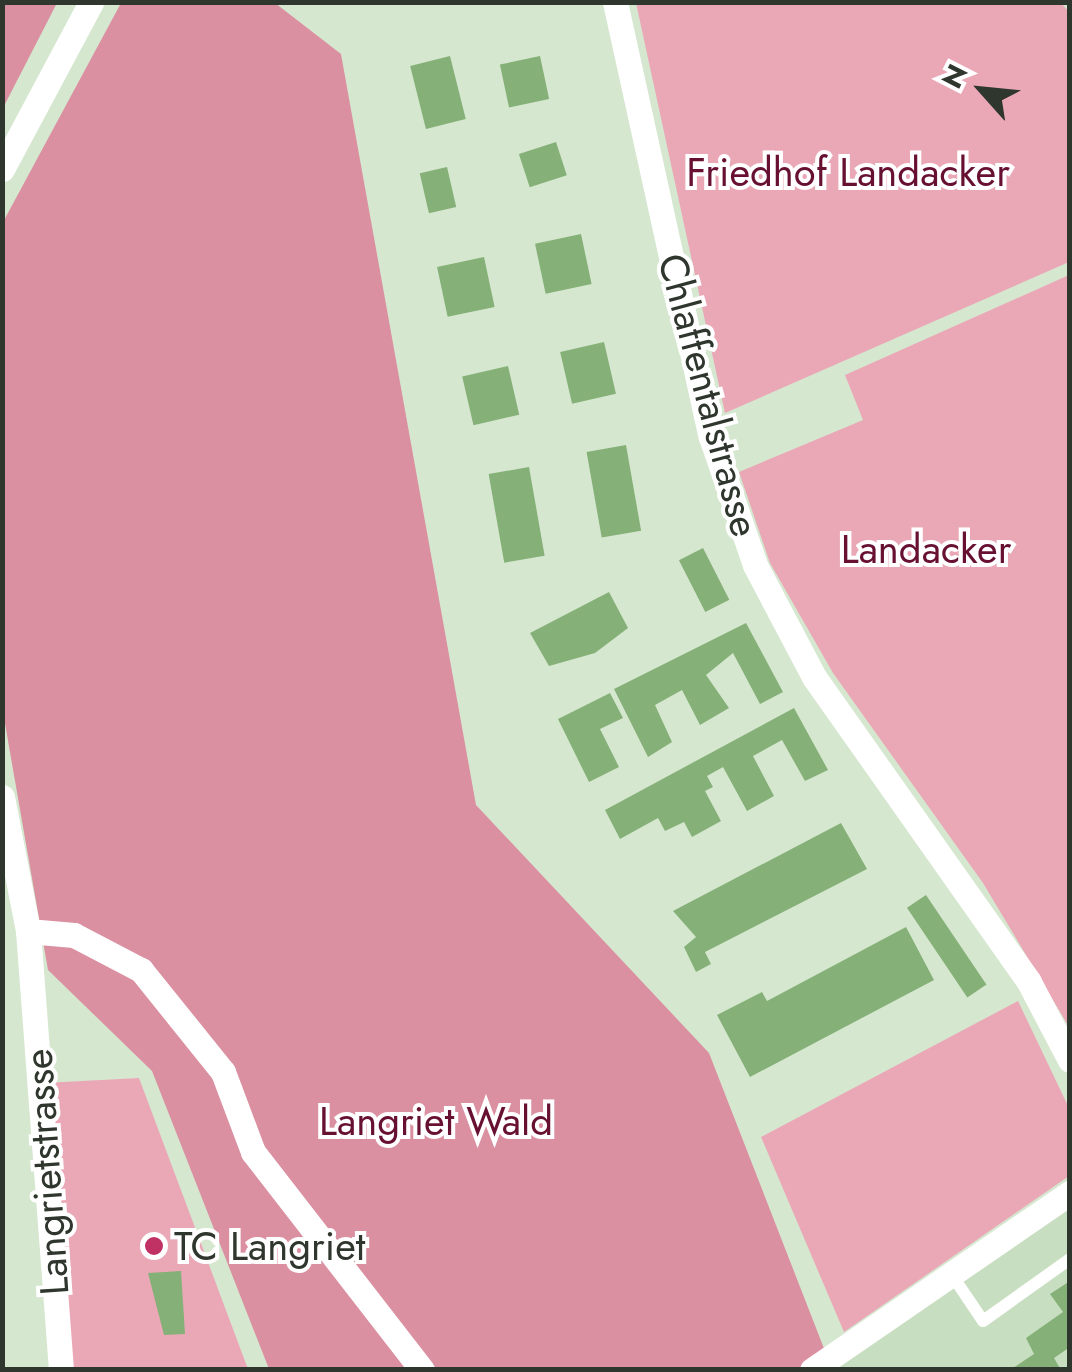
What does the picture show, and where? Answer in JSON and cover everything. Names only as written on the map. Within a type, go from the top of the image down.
[{"type":"street","points":[[2,169],[90,2]]},
{"type":"street","name":"Chlaffentalstrasse","points":[[616,2],[712,437],[755,564],[814,677],[1029,982],[1070,1060]]},
{"type":"street","name":"Langrietstrasse","points":[[2,797],[12,904],[28,931],[60,1370]]},
{"type":"street","points":[[28,931],[74,935],[140,970],[223,1072],[253,1152],[422,1370]]},
{"type":"street","points":[[812,1370],[1070,1193]]},
{"type":"lane","points":[[952,1275],[983,1321],[1070,1259]]},
{"type":"shaded area","points":[[1069,1199],[1069,1369],[832,1370]]},
{"type":"green space","points":[[2,3],[57,3],[3,108]]},
{"type":"green space","name":"Langriet Wald","points":[[121,3],[275,3],[341,54],[476,805],[709,1053],[832,1369],[269,1369],[152,1071],[48,970],[3,712],[2,224]]},
{"type":"green space","name":"Friedhof Landacker","points":[[636,3],[1061,3],[1070,13],[1069,262],[725,413]]},
{"type":"green space","name":"Landacker","points":[[1069,275],[1069,1027],[983,883],[833,673],[770,563],[739,472],[863,420],[845,375]]},
{"type":"green space","points":[[1018,1001],[1069,1108],[1069,1176],[844,1332],[761,1137]]},
{"type":"green space","points":[[139,1078],[248,1369],[73,1369],[44,1083]]},
{"type":"building","points":[[450,56],[466,119],[426,129],[410,66]]},
{"type":"building","points":[[540,56],[549,99],[509,108],[500,65]]},
{"type":"building","points":[[556,142],[567,175],[530,187],[519,154]]},
{"type":"building","points":[[447,167],[456,207],[429,213],[420,173]]},
{"type":"building","points":[[581,234],[592,284],[546,294],[535,244]]},
{"type":"building","points":[[484,257],[495,307],[448,317],[437,267]]},
{"type":"building","points":[[604,342],[616,394],[572,404],[560,352]]},
{"type":"building","points":[[508,366],[519,415],[473,425],[462,377]]},
{"type":"building","points":[[626,445],[641,531],[602,538],[587,452]]},
{"type":"building","points":[[529,467],[545,556],[504,563],[489,474]]},
{"type":"building","points":[[703,548],[729,600],[705,612],[679,560]]},
{"type":"building","points":[[609,592],[628,628],[595,653],[549,666],[530,633]]},
{"type":"building","points":[[746,623],[783,692],[760,704],[733,653],[706,675],[729,708],[700,725],[682,690],[655,705],[672,742],[648,757],[614,689]]},
{"type":"building","points":[[610,693],[623,718],[600,729],[619,767],[589,782],[558,719]]},
{"type":"building","points":[[794,708],[828,770],[805,781],[782,740],[753,756],[774,796],[747,811],[723,767],[707,776],[713,787],[705,791],[721,821],[692,837],[684,822],[665,831],[658,818],[620,839],[605,810]]},
{"type":"building","points":[[841,823],[867,869],[705,952],[711,964],[696,972],[684,947],[696,937],[673,911]]},
{"type":"building","points":[[926,895],[986,985],[967,997],[907,908]]},
{"type":"building","points":[[906,927],[934,980],[750,1077],[717,1015],[762,992],[767,1001]]},
{"type":"building","points":[[181,1271],[185,1334],[164,1335],[148,1273]]},
{"type":"building","points":[[1070,1281],[1070,1347],[1054,1358],[1061,1370],[1010,1370],[1034,1354],[1026,1338],[1063,1312],[1050,1294]]},
{"type":"place","name":"TC Langriet","points":[[154,1246]]}]
